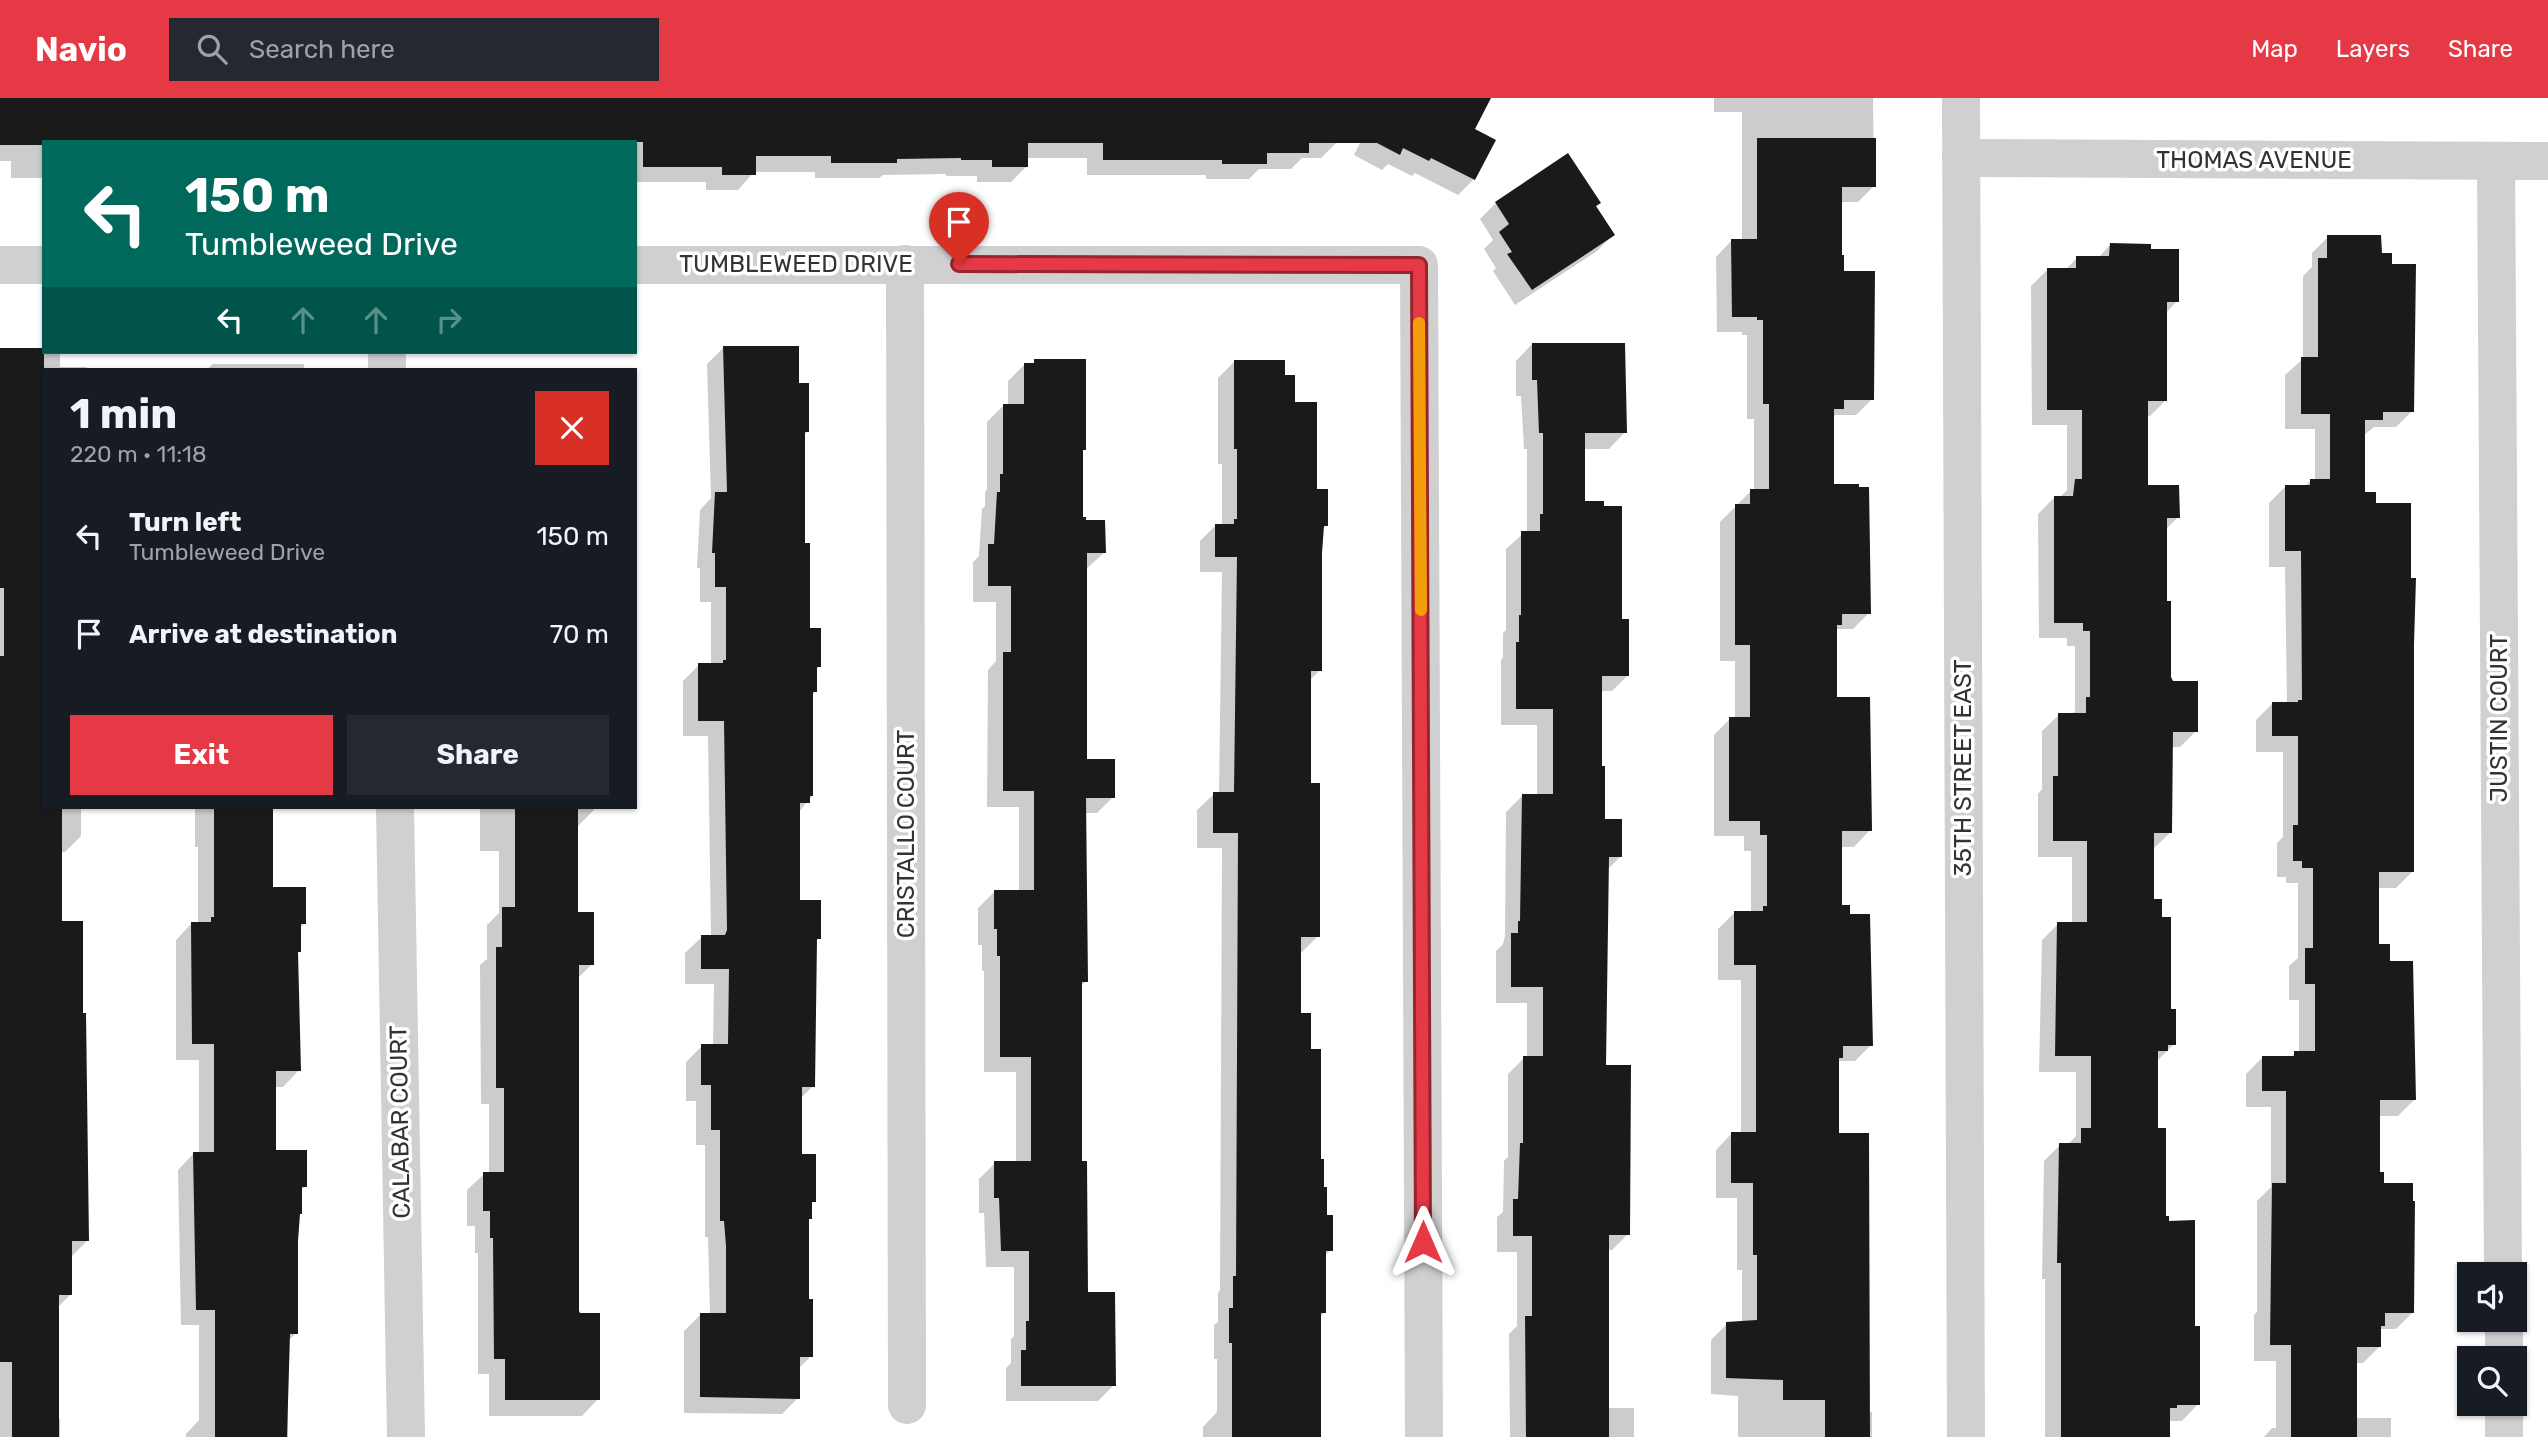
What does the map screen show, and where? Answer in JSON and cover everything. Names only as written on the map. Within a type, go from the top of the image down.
[{"type":"street","name":"35TH STREET EAST","points":[[1961,98],[1966,1437]]},
{"type":"street","name":"THOMAS AVENUE","points":[[1961,158],[2548,161]]},
{"type":"street","name":"JUSTIN COURT","points":[[2496,162],[2503,1262]]},
{"type":"street","name":"CRISTALLO COURT","points":[[905,264],[907,1405]]},
{"type":"street","points":[[0,265],[42,265]]},
{"type":"street","name":"TUMBLEWEED DRIVE","points":[[637,265],[1419,265],[1424,1437]]},
{"type":"street","name":"CALABAR COURT","points":[[395,809],[406,1437]]},
{"type":"street","points":[[2504,1416],[2504,1437]]},
{"type":"building","points":[[0,98],[1491,98],[1475,129],[1496,140],[1475,180],[1431,158],[1429,161],[1403,148],[1400,155],[1377,143],[1309,143],[1309,153],[1267,153],[1267,164],[1222,164],[1222,160],[1103,160],[1103,143],[1028,143],[1028,167],[992,167],[992,160],[961,158],[897,159],[897,163],[831,163],[831,156],[756,156],[756,175],[722,175],[722,167],[643,167],[643,142],[637,140],[42,140],[42,145],[0,145]]},
{"type":"building","points":[[1757,138],[1876,138],[1876,187],[1842,187],[1844,271],[1875,271],[1874,400],[1844,400],[1844,409],[1834,409],[1834,484],[1859,484],[1859,487],[1869,487],[1871,614],[1842,614],[1842,625],[1837,625],[1837,697],[1870,697],[1872,831],[1842,831],[1842,905],[1850,905],[1850,914],[1870,914],[1873,1046],[1843,1046],[1843,1058],[1839,1058],[1839,1133],[1869,1133],[1870,1437],[1825,1437],[1825,1400],[1783,1400],[1783,1380],[1726,1378],[1726,1322],[1757,1320],[1757,1255],[1753,1255],[1753,1183],[1731,1183],[1731,1132],[1756,1132],[1756,965],[1734,965],[1734,911],[1763,911],[1763,906],[1767,906],[1767,835],[1760,835],[1760,821],[1729,821],[1729,717],[1750,717],[1750,645],[1735,645],[1735,504],[1750,504],[1750,489],[1769,489],[1769,404],[1763,404],[1763,320],[1757,320],[1757,317],[1732,317],[1731,239],[1757,239]]},
{"type":"building","points":[[1568,153],[1601,203],[1596,206],[1615,235],[1532,290],[1507,254],[1512,252],[1499,232],[1509,224],[1495,202]]},
{"type":"building","points":[[2327,235],[2381,235],[2382,253],[2392,253],[2392,264],[2416,264],[2414,412],[2383,412],[2383,420],[2365,420],[2365,492],[2376,492],[2376,503],[2411,503],[2411,578],[2416,578],[2414,872],[2379,872],[2379,944],[2390,944],[2390,961],[2413,961],[2416,1100],[2380,1100],[2380,1172],[2384,1172],[2384,1183],[2413,1183],[2414,1313],[2385,1313],[2385,1326],[2381,1326],[2381,1347],[2357,1347],[2357,1437],[2291,1437],[2291,1345],[2270,1345],[2272,1183],[2286,1183],[2286,1091],[2262,1091],[2262,1056],[2294,1056],[2294,1051],[2315,1051],[2315,984],[2305,984],[2305,948],[2313,948],[2313,868],[2302,868],[2302,861],[2293,861],[2293,825],[2298,825],[2298,736],[2272,736],[2272,702],[2302,700],[2301,551],[2285,551],[2285,485],[2310,485],[2310,479],[2330,479],[2330,414],[2301,414],[2301,357],[2318,357],[2318,258],[2327,258]]},
{"type":"building","points":[[2110,243],[2151,244],[2151,249],[2179,249],[2179,302],[2167,302],[2167,401],[2148,401],[2148,485],[2179,485],[2180,518],[2167,518],[2171,677],[2173,681],[2198,681],[2198,732],[2173,732],[2172,833],[2154,833],[2154,899],[2162,899],[2162,917],[2171,917],[2171,1009],[2176,1009],[2176,1045],[2168,1045],[2168,1051],[2158,1051],[2158,1128],[2166,1128],[2166,1216],[2169,1216],[2169,1221],[2195,1220],[2195,1326],[2200,1326],[2200,1405],[2177,1405],[2177,1408],[2170,1408],[2170,1437],[2061,1437],[2061,1263],[2057,1263],[2059,1143],[2081,1143],[2081,1128],[2091,1128],[2091,1056],[2055,1056],[2057,922],[2087,922],[2087,841],[2053,841],[2053,776],[2058,776],[2058,713],[2086,713],[2086,697],[2090,697],[2090,631],[2083,631],[2083,623],[2054,623],[2054,496],[2073,496],[2075,479],[2082,479],[2082,410],[2047,410],[2047,268],[2076,268],[2076,256],[2109,256]]},
{"type":"building","points":[[1532,343],[1625,343],[1627,433],[1585,433],[1585,501],[1604,501],[1604,506],[1622,506],[1622,619],[1629,619],[1629,676],[1602,676],[1605,819],[1622,819],[1622,857],[1609,857],[1606,1065],[1631,1065],[1630,1235],[1609,1235],[1609,1437],[1526,1437],[1525,1316],[1532,1316],[1532,1236],[1513,1236],[1513,1199],[1518,1199],[1520,1143],[1523,1143],[1523,1056],[1543,1056],[1543,987],[1511,987],[1511,933],[1518,933],[1520,921],[1522,794],[1553,794],[1553,709],[1516,709],[1516,642],[1519,642],[1521,615],[1521,531],[1540,531],[1540,514],[1543,514],[1543,433],[1539,433],[1537,380],[1532,380]]},
{"type":"building","points":[[723,346],[799,346],[799,383],[809,383],[809,432],[805,432],[805,543],[810,543],[810,628],[821,628],[821,667],[817,667],[817,692],[813,692],[813,796],[810,796],[810,803],[800,803],[800,900],[821,900],[821,939],[817,939],[815,1087],[802,1087],[802,1154],[816,1154],[816,1202],[812,1202],[812,1219],[809,1219],[809,1299],[813,1299],[813,1357],[800,1357],[800,1399],[700,1397],[700,1313],[726,1313],[726,1246],[724,1221],[720,1221],[720,1130],[711,1130],[711,1085],[701,1085],[701,1044],[728,1044],[729,969],[701,969],[701,935],[725,935],[727,930],[724,721],[698,721],[698,663],[723,663],[723,660],[726,660],[726,587],[715,587],[715,553],[712,553],[715,492],[727,492]]},
{"type":"building","points":[[0,348],[42,348],[42,809],[62,809],[62,921],[83,921],[83,1013],[86,1013],[89,1241],[72,1241],[72,1295],[59,1295],[59,1437],[12,1437],[12,1362],[0,1362],[0,656],[4,656],[4,588],[0,588]]},
{"type":"building","points":[[1034,359],[1086,359],[1083,517],[1086,517],[1086,520],[1105,520],[1106,553],[1087,553],[1087,759],[1115,759],[1115,798],[1086,798],[1088,982],[1082,982],[1082,1161],[1087,1161],[1088,1292],[1115,1292],[1116,1386],[1021,1386],[1021,1350],[1026,1350],[1026,1321],[1029,1321],[1029,1251],[1001,1251],[999,1198],[994,1198],[994,1161],[1031,1161],[1031,1057],[1000,1057],[1000,956],[997,956],[997,929],[994,929],[994,890],[1034,890],[1034,791],[1003,791],[1003,652],[1011,652],[1011,586],[988,586],[988,544],[994,544],[997,492],[1000,492],[1000,474],[1003,474],[1003,404],[1024,404],[1024,363],[1034,363]]},
{"type":"building","points":[[1234,360],[1285,360],[1285,375],[1295,375],[1295,402],[1317,402],[1317,489],[1328,489],[1328,526],[1324,526],[1322,553],[1322,671],[1311,671],[1311,783],[1320,783],[1320,937],[1301,937],[1301,1013],[1311,1013],[1311,1049],[1321,1049],[1321,1159],[1324,1159],[1324,1187],[1327,1187],[1327,1215],[1333,1215],[1333,1251],[1326,1251],[1326,1313],[1321,1313],[1321,1437],[1232,1437],[1232,1343],[1229,1343],[1229,1308],[1233,1308],[1233,1276],[1236,1276],[1238,833],[1213,833],[1213,792],[1234,792],[1237,557],[1215,557],[1215,524],[1234,524],[1234,519],[1237,519]]},
{"type":"building","points":[[214,809],[273,809],[273,887],[306,887],[306,924],[301,924],[301,952],[298,952],[301,1071],[276,1071],[276,1150],[307,1150],[307,1187],[302,1187],[298,1241],[298,1334],[290,1334],[287,1437],[215,1437],[215,1310],[196,1310],[193,1152],[214,1152],[214,1044],[192,1044],[191,922],[211,922],[211,917],[214,917]]},
{"type":"building","points":[[515,809],[578,809],[578,912],[594,912],[594,965],[579,965],[579,1311],[600,1313],[600,1400],[505,1400],[505,1359],[494,1359],[493,1238],[490,1238],[490,1211],[483,1211],[483,1172],[504,1172],[504,1088],[496,1088],[496,947],[502,947],[502,907],[515,907]]},
{"type":"slow traffic","points":[[1419,323],[1421,610]]},
{"type":"route","points":[[959,264],[1419,265],[1423,1242]]}]
